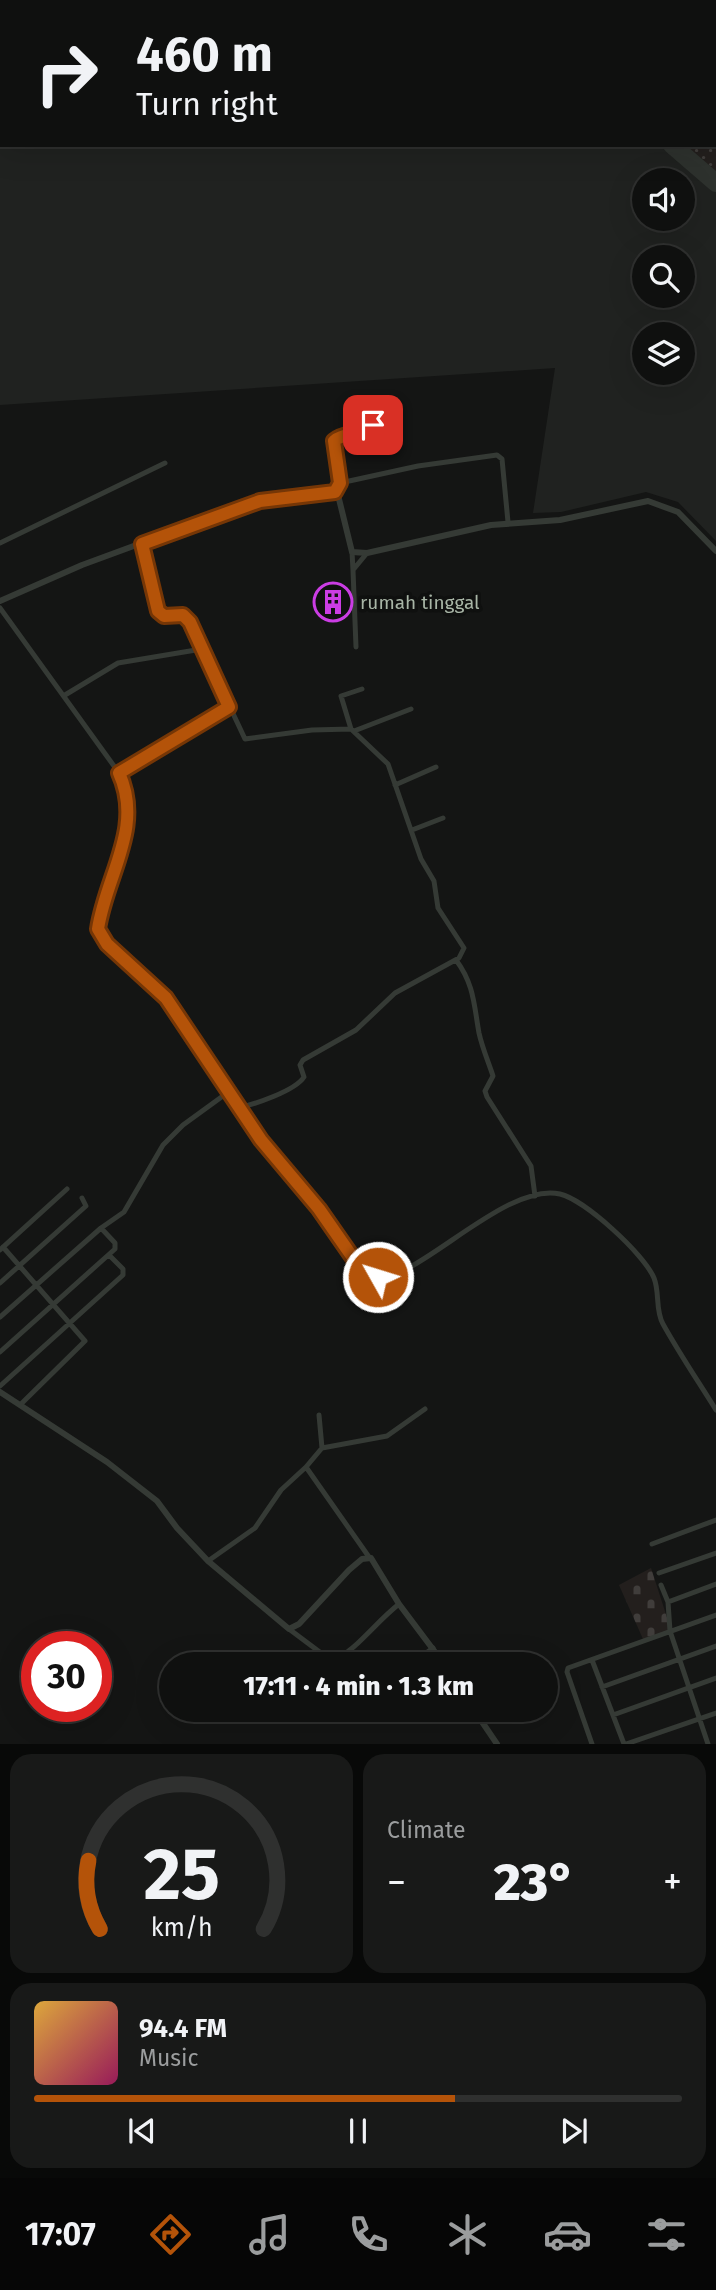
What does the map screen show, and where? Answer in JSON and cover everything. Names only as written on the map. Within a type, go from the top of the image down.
[{"type":"street","points":[[356,647],[352,552],[335,492],[340,483],[336,439],[363,433],[397,412]]},
{"type":"street","points":[[340,483],[418,466],[497,455],[502,459],[508,522]]},
{"type":"street","points":[[0,543],[165,463]]},
{"type":"street","points":[[0,601],[82,565],[260,501],[335,492]]},
{"type":"street","points":[[352,552],[367,553],[508,522],[560,520],[635,502],[654,501],[678,512],[716,551]]},
{"type":"street","points":[[142,544],[158,611],[164,616],[187,618],[246,740],[312,730],[352,730],[411,709]]},
{"type":"street","points":[[353,570],[367,553]]},
{"type":"street","points":[[0,608],[119,773],[127,793],[128,825],[98,932],[166,998],[227,1093],[358,1265],[378,1277],[404,1269],[482,1219],[535,1196],[555,1193],[575,1201],[611,1230],[647,1266],[656,1285],[660,1320],[716,1410]]},
{"type":"street","points":[[65,695],[118,663],[201,649]]},
{"type":"street","points":[[238,1108],[269,1098],[299,1083],[304,1077],[299,1065],[303,1060],[356,1030],[395,993],[463,954],[464,948],[438,908],[434,881],[421,859],[384,759],[352,730],[341,696],[362,689]]},
{"type":"street","points":[[119,773],[229,707]]},
{"type":"street","points":[[395,785],[436,767]]},
{"type":"street","points":[[412,830],[443,818]]},
{"type":"street","points":[[456,960],[475,996],[480,1038],[493,1076],[485,1091],[487,1097],[531,1166],[535,1196]]},
{"type":"street","points":[[0,1317],[101,1227],[116,1219],[130,1204],[163,1144],[183,1125],[227,1093]]},
{"type":"street","points":[[21,1404],[85,1343],[71,1323],[1,1249],[67,1189]]},
{"type":"street","points":[[0,1283],[86,1206],[82,1198]]},
{"type":"street","points":[[0,1352],[109,1255],[116,1245],[101,1227]]},
{"type":"street","points":[[0,1386],[124,1274],[109,1255]]},
{"type":"street","points":[[0,1392],[107,1462],[157,1501],[177,1528],[208,1561],[333,1662],[357,1647],[369,1630],[399,1604]]},
{"type":"street","points":[[208,1561],[255,1528],[281,1490],[322,1448],[387,1436],[425,1409]]},
{"type":"street","points":[[319,1415],[322,1448]]},
{"type":"street","points":[[306,1466],[399,1604],[436,1652]]},
{"type":"street","points":[[652,1544],[716,1521]]},
{"type":"street","points":[[659,1573],[716,1553]]},
{"type":"street","points":[[289,1629],[299,1624],[349,1570],[369,1557]]},
{"type":"street","points":[[668,1602],[716,1584]]},
{"type":"street","points":[[661,1585],[668,1602],[670,1631],[679,1660],[699,1719],[712,1743]]},
{"type":"street","points":[[592,1744],[567,1671],[716,1615]]},
{"type":"street","points":[[602,1688],[716,1646]]},
{"type":"street","points":[[428,1652],[433,1648]]},
{"type":"street","points":[[592,1660],[625,1744],[716,1713]]},
{"type":"street","points":[[613,1715],[716,1678]]},
{"type":"street","points":[[482,1722],[497,1744]]},
{"type":"shaded area","points":[[0,147],[716,147],[716,541],[678,502],[646,492],[561,512],[533,513],[555,368],[0,405]]},
{"type":"green space","points":[[687,147],[716,147],[716,171]]},
{"type":"green space","points":[[651,1568],[671,1630],[643,1639],[619,1585]]},
{"type":"taxiway","points":[[674,147],[716,183]]},
{"type":"place","name":"rumah tinggal","points":[[333,602]]},
{"type":"route","points":[[373,425],[359,435],[340,436],[334,441],[340,483],[335,492],[276,498],[245,505],[142,544],[158,611],[164,616],[183,615],[190,622],[229,707],[119,773],[129,803],[128,825],[100,917],[98,932],[107,944],[166,998],[227,1093],[261,1140],[319,1209],[358,1265],[378,1277]]}]
